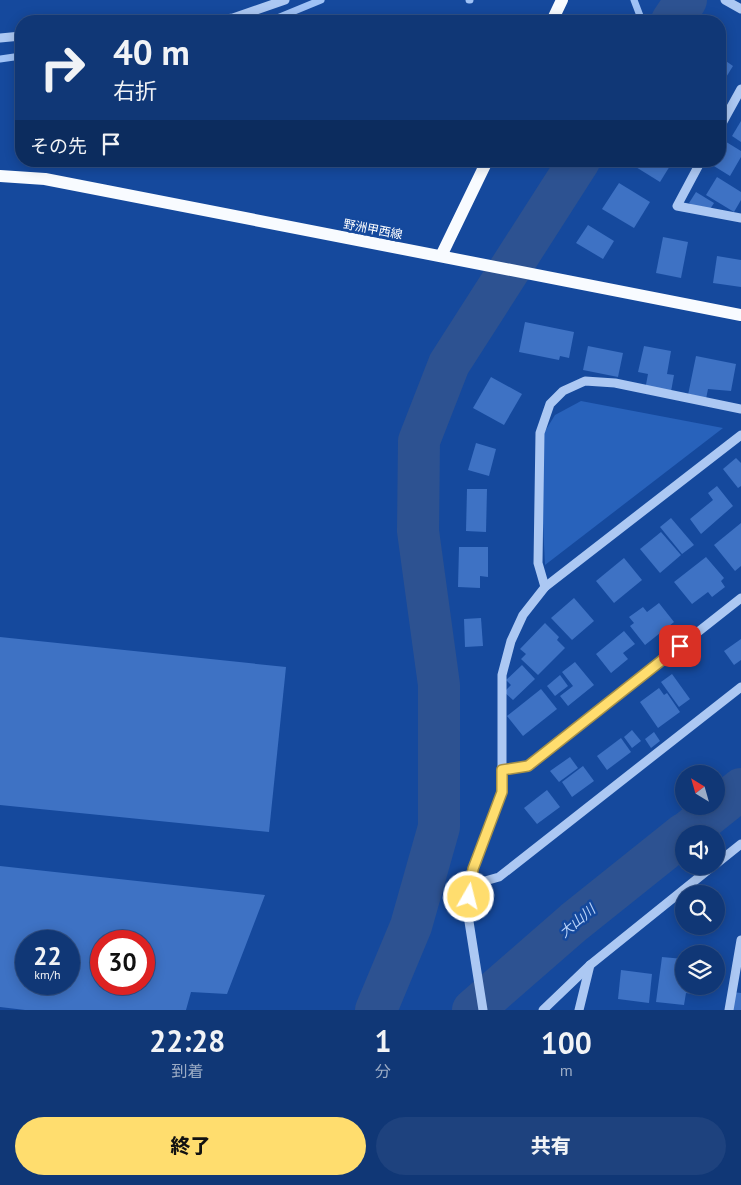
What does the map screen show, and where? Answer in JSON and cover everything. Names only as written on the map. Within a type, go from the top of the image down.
[{"type":"main road","points":[[555,15],[562,0]]},
{"type":"main road","points":[[441,256],[484,167]]},
{"type":"main road","name":"野洲甲西線","points":[[0,176],[45,180],[741,315]]},
{"type":"street","points":[[242,15],[285,0]]},
{"type":"street","points":[[725,0],[741,9]]},
{"type":"street","points":[[0,38],[15,37]]},
{"type":"street","points":[[726,116],[741,89]]},
{"type":"street","points":[[698,167],[677,206],[741,218]]},
{"type":"street","points":[[545,587],[538,563],[540,433],[550,404],[563,391],[585,381],[615,383],[741,409]]},
{"type":"street","points":[[483,1010],[467,909],[473,869],[502,792],[502,675],[511,641],[523,615],[545,587],[741,435]]},
{"type":"street","points":[[502,770],[528,766],[741,598]]},
{"type":"street","points":[[471,885],[498,877],[741,686]]},
{"type":"street","points":[[725,857],[741,844]]},
{"type":"street","points":[[543,1010],[590,965],[702,875]]},
{"type":"street","points":[[729,1010],[741,940]]},
{"type":"street","points":[[579,1010],[590,965]]},
{"type":"shaded area","points":[[581,401],[723,428],[545,565],[539,441],[555,415]]},
{"type":"building","points":[[726,61],[733,66],[726,77]]},
{"type":"building","points":[[741,121],[741,142],[732,136]]},
{"type":"building","points":[[726,142],[741,151],[741,157],[730,176],[715,167],[726,167]]},
{"type":"building","points":[[636,167],[669,167],[660,182]]},
{"type":"building","points":[[717,177],[741,192],[741,200],[734,212],[706,195]]},
{"type":"building","points":[[619,183],[650,202],[634,228],[602,209]]},
{"type":"building","points":[[696,192],[714,203],[707,214],[689,203]]},
{"type":"building","points":[[588,225],[614,241],[603,259],[576,243]]},
{"type":"building","points":[[663,237],[688,242],[681,278],[656,273]]},
{"type":"building","points":[[717,256],[741,260],[741,287],[713,283]]},
{"type":"building","points":[[525,322],[574,332],[569,358],[560,356],[559,360],[519,352]]},
{"type":"building","points":[[588,346],[623,353],[618,377],[583,370]]},
{"type":"building","points":[[644,346],[671,351],[667,374],[674,375],[670,397],[645,390],[648,374],[638,372]]},
{"type":"building","points":[[696,356],[736,364],[731,391],[708,389],[706,399],[688,395]]},
{"type":"building","points":[[491,377],[522,394],[504,425],[473,408]]},
{"type":"building","points":[[476,443],[496,449],[489,476],[468,470]]},
{"type":"building","points":[[736,458],[741,463],[741,486],[738,488],[723,469]]},
{"type":"building","points":[[717,486],[733,506],[701,534],[690,519],[713,500],[708,493]]},
{"type":"building","points":[[467,489],[487,489],[486,532],[466,531]]},
{"type":"building","points":[[671,518],[694,545],[682,554],[660,527]]},
{"type":"building","points":[[741,523],[741,566],[735,571],[714,545]]},
{"type":"building","points":[[661,532],[681,555],[660,573],[640,549]]},
{"type":"building","points":[[459,547],[488,547],[488,577],[480,576],[480,588],[458,587]]},
{"type":"building","points":[[706,557],[724,578],[721,581],[725,587],[712,597],[708,592],[692,604],[674,582]]},
{"type":"building","points":[[624,558],[642,580],[614,603],[596,581]]},
{"type":"building","points":[[574,598],[594,621],[572,640],[551,618]]},
{"type":"building","points":[[659,603],[674,622],[645,645],[630,626],[634,623],[629,617],[643,607],[647,612]]},
{"type":"building","points":[[481,618],[483,646],[465,647],[464,619]]},
{"type":"building","points":[[545,623],[559,637],[557,640],[565,648],[538,675],[521,659],[526,654],[520,649]]},
{"type":"building","points":[[624,631],[635,644],[623,653],[628,659],[611,673],[596,654]]},
{"type":"building","points":[[0,637],[286,667],[269,832],[0,805]]},
{"type":"building","points":[[741,639],[741,660],[734,665],[724,651]]},
{"type":"building","points":[[575,662],[594,685],[568,706],[560,696],[573,686],[562,672]]},
{"type":"building","points":[[522,665],[535,679],[513,700],[504,692],[511,685],[506,680]]},
{"type":"building","points":[[672,674],[690,699],[679,707],[661,682]]},
{"type":"building","points":[[560,675],[568,686],[555,696],[547,686]]},
{"type":"building","points":[[659,688],[664,695],[667,693],[680,712],[658,728],[640,702]]},
{"type":"building","points":[[541,689],[557,709],[523,736],[507,716]]},
{"type":"building","points":[[632,730],[641,741],[632,748],[624,737]]},
{"type":"building","points":[[654,732],[660,741],[651,748],[645,739]]},
{"type":"building","points":[[621,738],[631,752],[607,770],[597,756]]},
{"type":"building","points":[[570,757],[578,768],[559,782],[550,771]]},
{"type":"building","points":[[583,766],[594,781],[572,797],[562,782]]},
{"type":"building","points":[[547,790],[560,807],[537,824],[524,808]]},
{"type":"building","points":[[0,866],[265,895],[227,994],[191,992],[186,1010],[25,1010],[0,1007]]},
{"type":"building","points":[[662,957],[675,958],[675,995],[686,995],[684,1005],[656,1002]]},
{"type":"building","points":[[621,970],[652,974],[649,1003],[618,999]]},
{"type":"building","points":[[732,992],[741,993],[741,1010],[730,1010]]},
{"type":"waterway","points":[[285,15],[321,0]]},
{"type":"waterway","points":[[634,0],[640,15]]},
{"type":"waterway","points":[[676,15],[686,0]]},
{"type":"waterway","points":[[0,59],[15,57]]},
{"type":"waterway","points":[[376,1010],[411,926],[439,827],[439,685],[418,531],[419,441],[449,364],[575,167]]},
{"type":"waterway","name":"大山川","points":[[696,825],[741,789]]},
{"type":"waterway","name":"大山川","points":[[473,1010],[574,922],[675,841]]},
{"type":"route","points":[[469,897],[473,869],[502,792],[502,770],[528,766],[680,646]]}]
